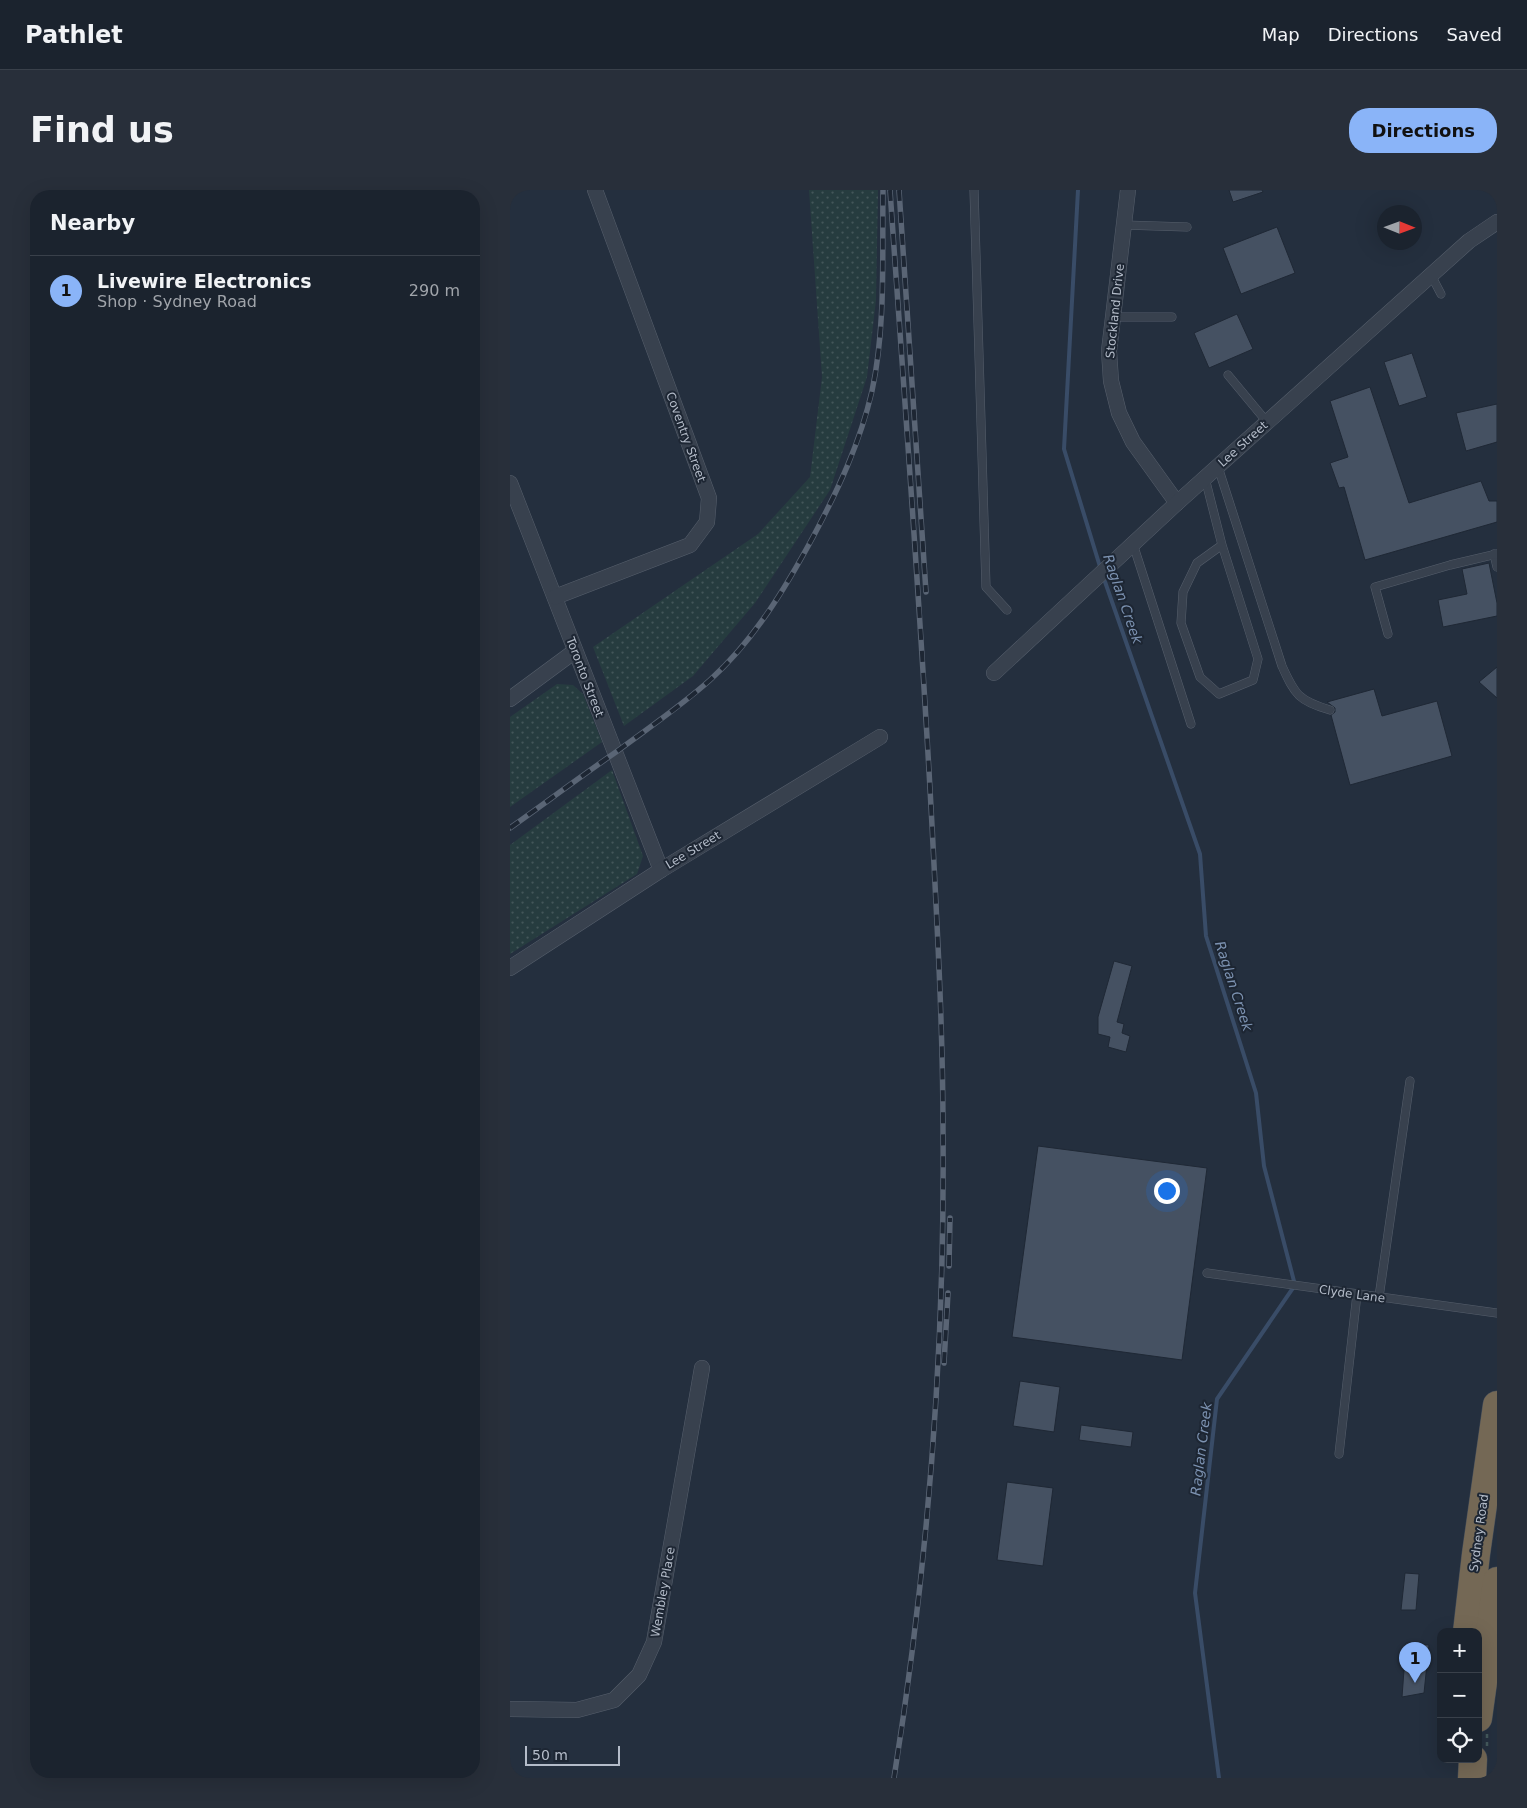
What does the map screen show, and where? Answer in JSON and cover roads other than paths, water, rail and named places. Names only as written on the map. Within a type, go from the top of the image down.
[{"type":"highway","name":"Sydney Road","points":[[1467,1628],[1496,1416]]},
{"type":"highway","name":"Sydney Road","points":[[1482,1689],[1497,1581]]},
{"type":"highway","points":[[1453,1778],[1454,1763]]},
{"type":"highway","points":[[1472,1778],[1473,1763]]},
{"type":"street","name":"Coventry Street","points":[[555,596],[690,545],[707,522],[709,498],[596,190]]},
{"type":"street","name":"Stockland Drive","points":[[1128,190],[1109,351],[1111,381],[1119,413],[1134,442],[1178,503]]},
{"type":"street","name":"Lee Street","points":[[994,673],[1204,478],[1469,241],[1497,222]]},
{"type":"street","name":"Toronto Street","points":[[510,483],[661,870]]},
{"type":"street","points":[[510,699],[575,651]]},
{"type":"street","name":"Lee Street","points":[[510,968],[661,870],[880,737]]},
{"type":"street","name":"Wembley Place","points":[[510,1709],[577,1710],[614,1700],[639,1675],[654,1642],[702,1368]]},
{"type":"lane","points":[[974,190],[986,587],[1007,610]]},
{"type":"lane","points":[[1124,225],[1187,227]]},
{"type":"lane","points":[[1431,275],[1441,294]]},
{"type":"lane","points":[[1113,317],[1172,317]]},
{"type":"lane","points":[[1228,375],[1267,422]]},
{"type":"lane","points":[[1218,467],[1282,666],[1292,688],[1308,704],[1330,710]]},
{"type":"lane","points":[[1204,478],[1222,545],[1258,659],[1253,680],[1219,694],[1200,677],[1181,623],[1183,592],[1197,563],[1222,545]]},
{"type":"lane","points":[[1133,544],[1191,724]]},
{"type":"lane","points":[[1388,634],[1375,586],[1496,554],[1497,567]]},
{"type":"lane","points":[[1379,1297],[1410,1081]]},
{"type":"lane","name":"Clyde Lane","points":[[1207,1273],[1497,1313]]},
{"type":"lane","points":[[1340,1454],[1357,1294]]},
{"type":"waterway","name":"Raglan Creek","points":[[1078,190],[1064,449],[1101,570]]},
{"type":"waterway","name":"Raglan Creek","points":[[1103,576],[1200,854],[1206,936],[1256,1093],[1264,1166],[1295,1285],[1217,1399],[1195,1593],[1219,1778]]},
{"type":"railway","points":[[510,828],[664,717],[710,680],[741,648],[780,595],[839,484],[855,448],[872,391],[881,316],[883,190]]},
{"type":"railway","points":[[890,190],[929,763],[940,988],[943,1132],[941,1294],[932,1456],[916,1618],[894,1778]]},
{"type":"railway","points":[[899,190],[926,592]]},
{"type":"railway","points":[[949,1266],[950,1218]]},
{"type":"railway","points":[[944,1363],[948,1293]]},
{"type":"place","name":"Livewire Electronics","points":[[1415,1683]]}]
